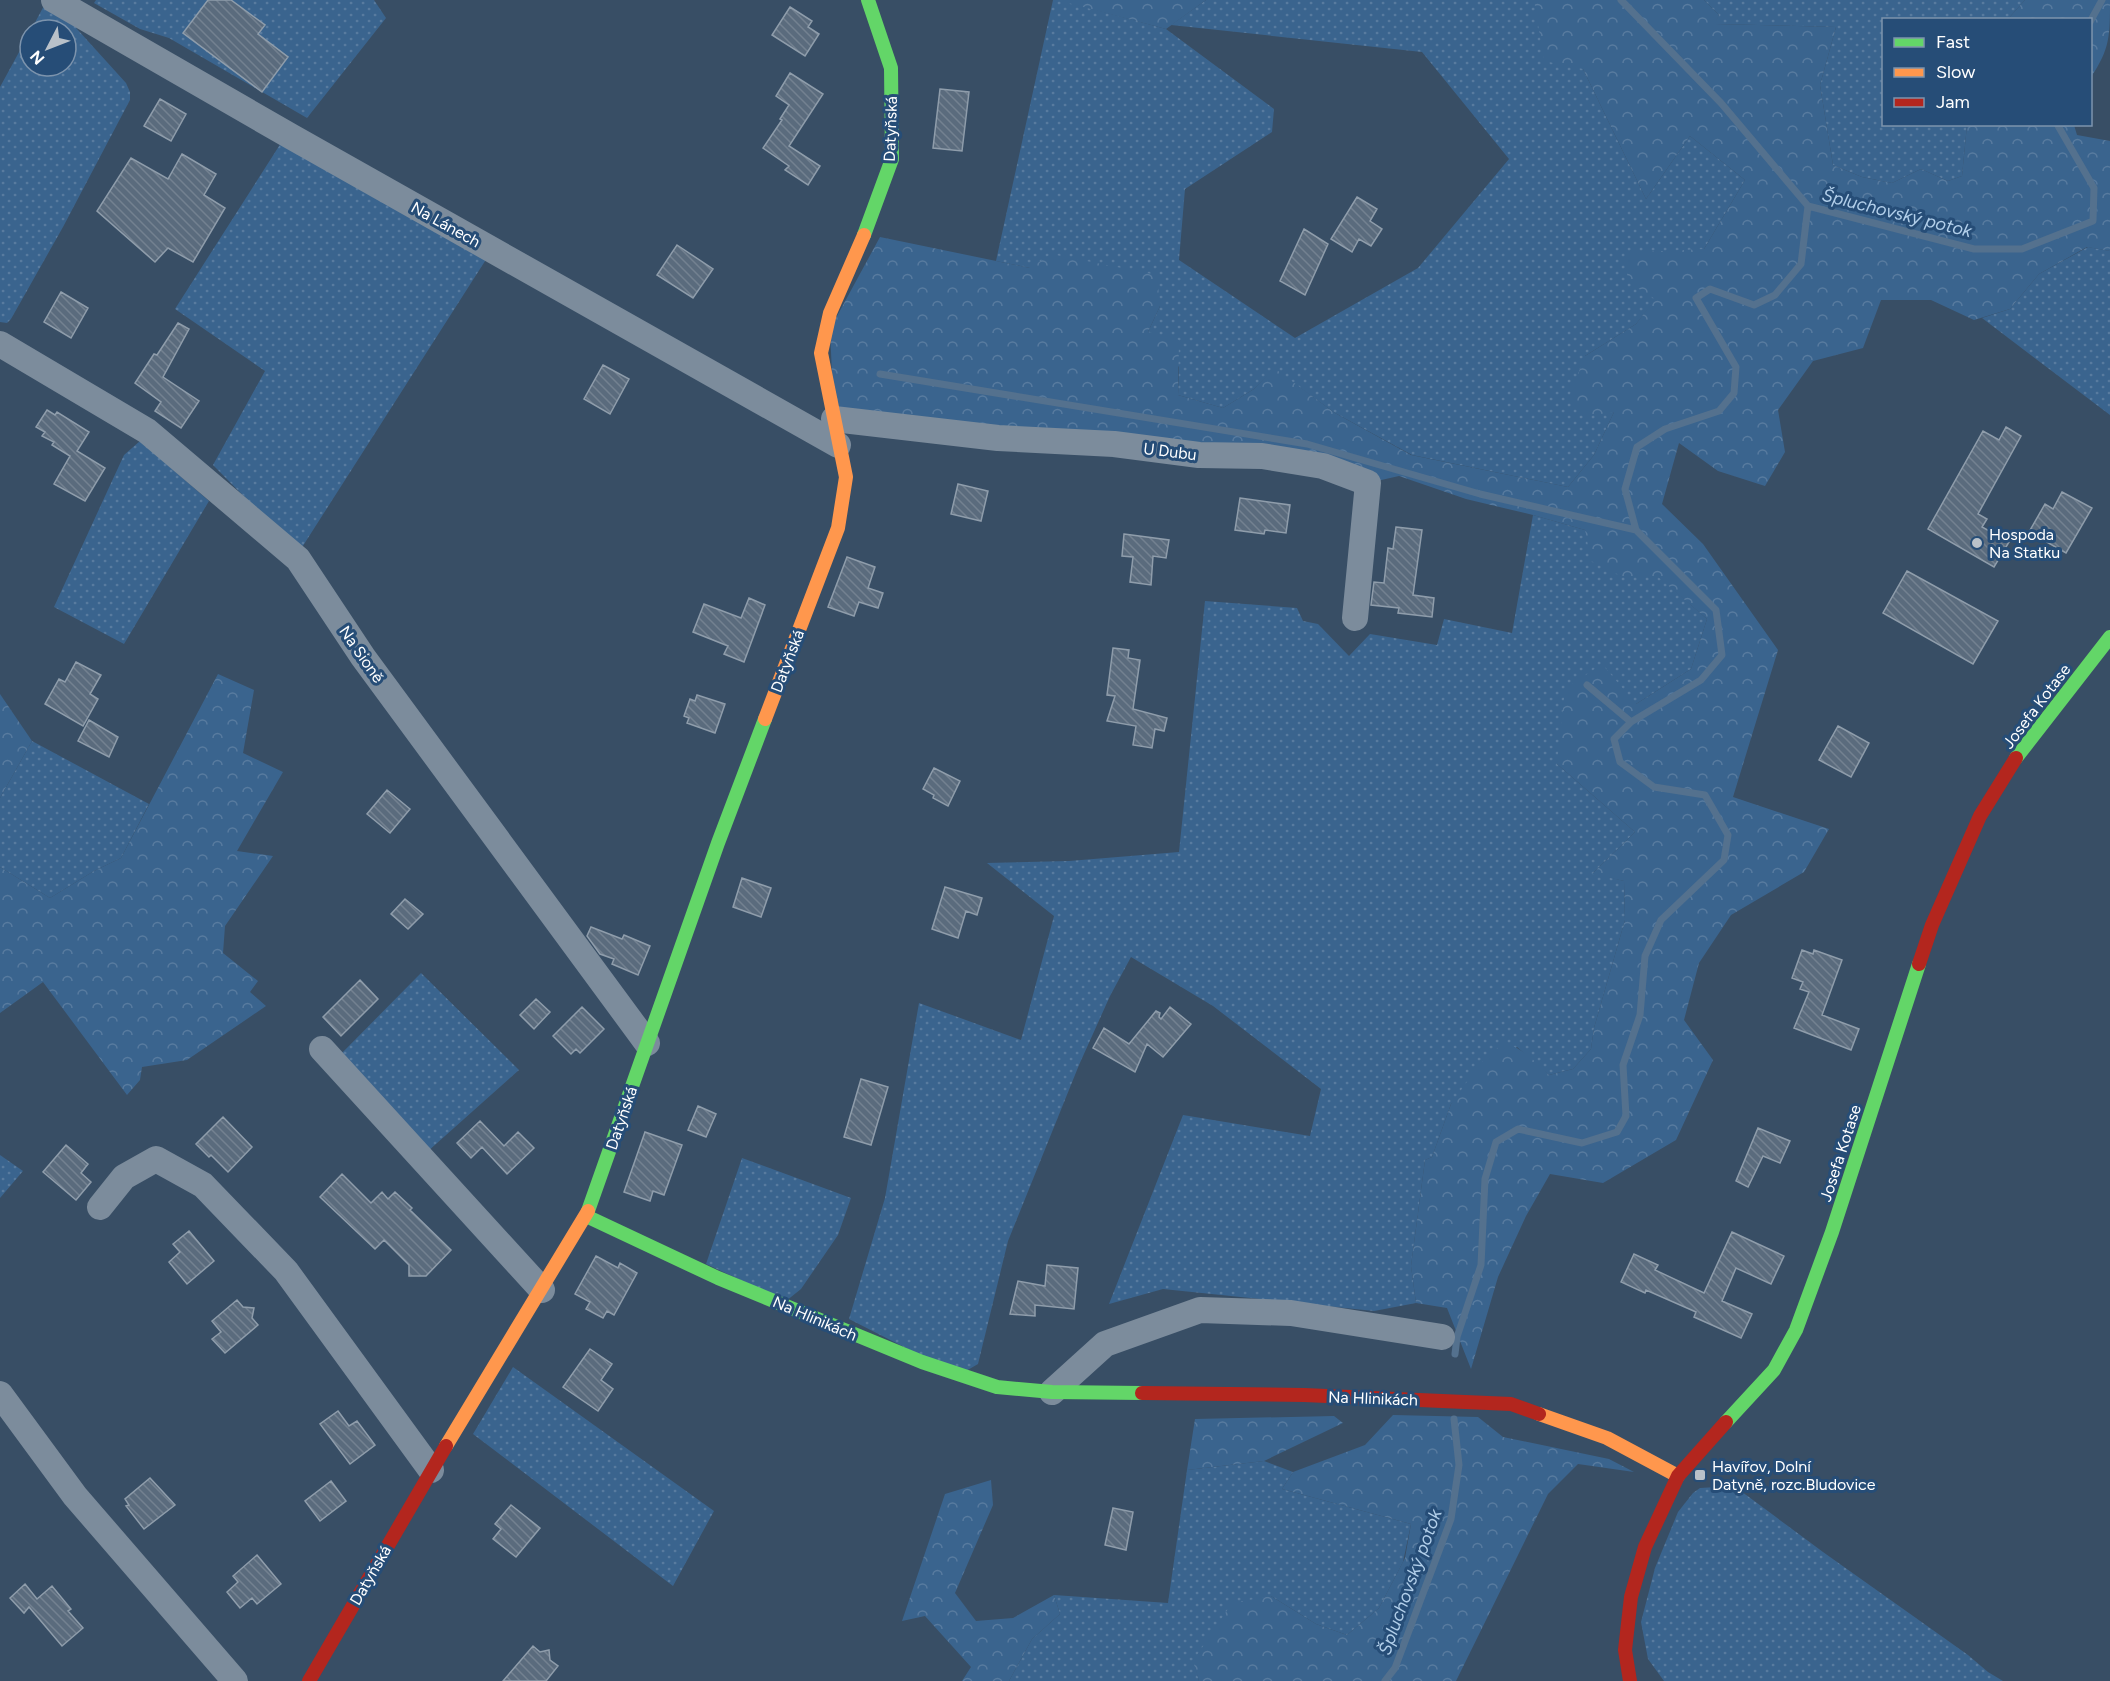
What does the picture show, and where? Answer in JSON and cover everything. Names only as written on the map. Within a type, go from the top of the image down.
[{"type":"street","name":"Na Lánech","points":[[54,0],[302,143],[838,445]]},
{"type":"street","name":"Datyňská","points":[[309,1681],[431,1470],[586,1216],[718,843],[838,528],[846,477],[820,353],[830,313],[864,235],[892,159],[891,68],[870,7],[850,0]]},
{"type":"street","name":"Na Sioně","points":[[0,344],[147,431],[297,558],[363,657],[647,1043]]},
{"type":"street","name":"U Dubu","points":[[834,420],[998,438],[1114,444],[1199,455],[1262,456],[1323,466],[1368,483],[1355,618]]},
{"type":"street","name":"Josefa Kotase","points":[[1630,1681],[1625,1650],[1631,1597],[1645,1547],[1678,1476],[1774,1370],[1796,1330],[1832,1232],[1932,925],[1980,816],[2016,758],[2110,637]]},
{"type":"street","points":[[322,1049],[542,1290]]},
{"type":"street","points":[[100,1207],[124,1177],[156,1159],[203,1185],[286,1271],[431,1470]]},
{"type":"street","name":"Na Hlinikách","points":[[586,1216],[718,1278],[922,1362],[997,1388],[1053,1392],[1304,1395],[1511,1404],[1607,1438],[1678,1476]]},
{"type":"street","points":[[1053,1392],[1105,1344],[1200,1310],[1291,1313],[1442,1337]]},
{"type":"street","points":[[0,1394],[75,1496],[235,1681]]},
{"type":"green space","points":[[96,0],[374,0],[386,18],[307,118],[169,38],[140,29],[94,3]]},
{"type":"green space","points":[[1053,0],[1166,29],[1274,109],[1272,132],[1185,189],[1179,260],[1295,338],[1418,268],[1509,159],[1422,52],[1171,25],[1206,0],[1546,0],[1583,69],[1646,199],[1690,136],[1745,180],[1704,249],[1656,299],[1636,324],[1585,356],[1614,412],[1594,455],[1568,487],[1412,455],[1335,413],[1274,369],[1254,389],[1223,408],[1178,395],[1179,367],[1148,332],[1160,306],[1030,268],[996,261]]},
{"type":"green space","points":[[1057,0],[1206,0],[1166,29]]},
{"type":"green space","points":[[1534,0],[1704,0],[1719,15],[1715,24],[1836,27],[1820,85],[1833,165],[1862,177],[1892,183],[1921,169],[1948,181],[1962,176],[1967,126],[2074,126],[2077,135],[2110,141],[2110,251],[2087,247],[2039,274],[2010,309],[1974,320],[1931,300],[1881,300],[1863,348],[1813,361],[1778,410],[1785,452],[1765,486],[1718,471],[1679,443],[1662,504],[1703,544],[1778,650],[1733,797],[1829,829],[1804,872],[1731,915],[1699,963],[1684,1020],[1713,1060],[1676,1140],[1603,1183],[1550,1174],[1526,1216],[1498,1277],[1471,1369],[1447,1308],[1416,1303],[1411,1266],[1425,1160],[1432,1157],[1451,1104],[1479,1065],[1504,1042],[1534,1060],[1549,1075],[1573,1069],[1591,1049],[1594,1028],[1625,920],[1624,881],[1592,874],[1635,832],[1557,764],[1565,689],[1602,664],[1636,704],[1691,669],[1707,619],[1657,576],[1621,576],[1591,561],[1585,530],[1466,499],[1399,476],[1368,483],[1323,466],[834,419],[830,329],[880,237],[1030,268],[1051,254],[1157,275],[1160,306],[1148,332],[1179,340],[1178,395],[1223,408],[1254,389],[1274,368],[1335,413],[1411,455],[1568,487],[1594,455],[1614,412],[1587,416],[1569,397],[1585,356],[1636,324],[1655,299],[1628,282],[1625,253],[1704,249],[1745,180],[1690,136],[1646,199],[1583,69],[1544,61]]},
{"type":"green space","points":[[1704,0],[2025,0],[2009,18],[1882,18],[1882,126],[1967,126],[1962,176],[1948,181],[1921,169],[1892,183],[1862,177],[1833,165],[1820,85],[1836,27],[1714,24],[1719,15]]},
{"type":"green space","points":[[2025,0],[2110,0],[2108,42],[2092,75],[2092,18],[2009,18]]},
{"type":"green space","points":[[46,2],[70,18],[37,18]]},
{"type":"green space","points":[[78,30],[126,83],[130,92],[130,100],[63,227],[7,323],[0,322],[0,87],[18,54],[18,78],[78,78]]},
{"type":"green space","points":[[281,143],[487,258],[299,552],[213,465],[265,371],[175,309]]},
{"type":"green space","points":[[2088,247],[2110,251],[2110,415],[1982,318],[2010,309],[2039,274]]},
{"type":"green space","points":[[140,441],[209,501],[124,644],[54,607],[124,455]]},
{"type":"green space","points":[[1533,515],[1585,530],[1621,576],[1657,575],[1707,619],[1691,669],[1636,704],[1557,764],[1635,832],[1593,873],[1624,881],[1625,920],[1594,1028],[1591,1049],[1573,1069],[1549,1075],[1517,1047],[1451,1104],[1432,1157],[1425,1160],[1411,1266],[1416,1303],[1374,1311],[1163,1289],[1109,1304],[1183,1115],[1310,1136],[1321,1089],[1213,1006],[1131,957],[1110,996],[1079,1065],[1008,1241],[978,1364],[959,1375],[849,1319],[885,1198],[919,1003],[1021,1040],[1054,916],[987,863],[1069,861],[1179,852],[1205,601],[1297,608],[1303,621],[1318,624],[1349,656],[1370,634],[1437,645],[1444,619],[1512,633]]},
{"type":"green space","points":[[218,674],[254,690],[243,753],[283,772],[237,851],[273,856],[225,926],[223,953],[258,981],[250,992],[266,1006],[187,1060],[142,1067],[140,1080],[127,1095],[43,982],[0,1013],[0,867],[50,898],[94,871],[121,858]]},
{"type":"green space","points":[[0,694],[32,741],[0,798]]},
{"type":"green space","points":[[32,741],[149,804],[121,858],[94,871],[50,898],[0,867],[0,798]]},
{"type":"green space","points":[[421,973],[519,1070],[427,1152],[338,1057]]},
{"type":"green space","points":[[0,1155],[23,1171],[0,1198]]},
{"type":"green space","points":[[742,1158],[851,1198],[838,1235],[801,1289],[786,1301],[706,1264]]},
{"type":"green space","points":[[513,1367],[714,1511],[673,1586],[473,1434]]},
{"type":"green space","points":[[1393,1415],[1478,1417],[1503,1437],[1609,1459],[1634,1472],[1578,1464],[1548,1494],[1456,1681],[1199,1681],[1193,1661],[1232,1603],[1271,1596],[1316,1624],[1347,1635],[1379,1608],[1405,1558],[1411,1524],[1282,1489],[1293,1472],[1365,1445]]},
{"type":"green space","points":[[1334,1416],[1343,1423],[1264,1461],[1187,1470],[1195,1419]]},
{"type":"green space","points":[[1264,1461],[1293,1472],[1282,1489],[1411,1524],[1403,1562],[1379,1608],[1347,1635],[1316,1624],[1271,1596],[1194,1661],[1199,1681],[1009,1681],[1032,1639],[1060,1614],[1054,1595],[1168,1603],[1187,1470]]},
{"type":"green space","points":[[991,1480],[993,1505],[955,1593],[976,1621],[1013,1618],[1054,1595],[1060,1614],[1032,1639],[1009,1681],[962,1681],[971,1667],[925,1616],[902,1621],[945,1494]]},
{"type":"green space","points":[[1734,1486],[2003,1681],[1664,1681],[1648,1659],[1641,1622],[1655,1568],[1678,1512],[1693,1493],[1700,1488]]},
{"type":"building","points":[[208,0],[231,0],[265,25],[258,34],[288,57],[262,92],[183,33]]},
{"type":"building","points":[[790,7],[812,21],[808,27],[819,34],[805,56],[772,35]]},
{"type":"building","points":[[790,73],[823,94],[789,146],[820,166],[808,185],[785,170],[789,166],[763,148],[789,105],[776,96]]},
{"type":"building","points":[[940,89],[969,92],[962,151],[933,148]]},
{"type":"building","points":[[160,99],[186,114],[171,141],[144,126]]},
{"type":"building","points":[[182,154],[216,174],[204,195],[225,208],[193,262],[168,248],[155,262],[97,211],[131,158],[168,179]]},
{"type":"building","points":[[1357,197],[1377,209],[1370,221],[1382,229],[1371,246],[1359,239],[1352,252],[1331,239]]},
{"type":"building","points":[[1304,229],[1328,244],[1305,295],[1280,281]]},
{"type":"building","points":[[677,245],[713,269],[693,298],[657,275]]},
{"type":"building","points":[[61,292],[88,308],[71,338],[44,322]]},
{"type":"building","points":[[178,323],[189,329],[163,377],[199,401],[181,428],[155,411],[161,402],[135,383]]},
{"type":"building","points":[[603,365],[629,379],[610,414],[584,399]]},
{"type":"building","points":[[47,410],[55,415],[57,412],[89,432],[77,451],[105,468],[85,501],[54,484],[70,456],[52,445],[54,442],[42,436],[45,432],[36,427]]},
{"type":"building","points":[[2006,427],[2021,436],[1978,514],[1987,519],[1982,527],[2009,542],[1994,567],[1928,529],[1983,431],[1999,440]]},
{"type":"building","points":[[958,484],[988,491],[981,521],[951,514]]},
{"type":"building","points":[[2062,492],[2092,508],[2066,553],[2029,532],[2045,504],[2053,509]]},
{"type":"building","points":[[1240,498],[1290,505],[1286,533],[1265,530],[1264,534],[1235,530]]},
{"type":"building","points":[[1396,527],[1422,530],[1413,595],[1434,598],[1432,617],[1398,613],[1399,608],[1371,605],[1374,582],[1384,583],[1388,548],[1393,549]]},
{"type":"building","points":[[1124,534],[1169,540],[1166,558],[1153,556],[1151,585],[1130,582],[1133,557],[1122,556]]},
{"type":"building","points":[[847,557],[875,567],[868,588],[883,593],[878,608],[859,602],[854,616],[828,607]]},
{"type":"building","points":[[1907,571],[1998,621],[1973,664],[1883,613]]},
{"type":"building","points":[[749,598],[765,605],[744,662],[724,654],[728,646],[693,632],[704,604],[741,618]]},
{"type":"building","points":[[1113,648],[1129,650],[1128,658],[1140,660],[1133,709],[1167,718],[1164,731],[1155,729],[1152,748],[1133,745],[1136,726],[1107,721],[1115,696],[1107,695]]},
{"type":"building","points":[[76,662],[101,675],[90,694],[98,699],[83,726],[45,704],[59,679],[65,682]]},
{"type":"building","points":[[697,695],[725,704],[715,733],[687,723],[689,718],[684,716],[690,699],[695,701]]},
{"type":"building","points":[[89,720],[118,737],[109,757],[78,741]]},
{"type":"building","points":[[1838,726],[1869,743],[1851,777],[1819,760]]},
{"type":"building","points":[[934,768],[960,781],[948,806],[933,798],[934,795],[923,789]]},
{"type":"building","points":[[387,790],[410,809],[390,833],[367,814]]},
{"type":"building","points":[[742,878],[771,888],[761,917],[733,907]]},
{"type":"building","points":[[945,887],[982,898],[977,915],[966,911],[958,938],[932,929]]},
{"type":"building","points":[[405,899],[423,914],[408,929],[391,914]]},
{"type":"building","points":[[591,927],[622,939],[624,935],[650,946],[638,975],[612,964],[614,959],[600,954],[587,936]]},
{"type":"building","points":[[1802,950],[1813,954],[1814,950],[1842,960],[1822,1015],[1859,1029],[1851,1050],[1794,1028],[1809,992],[1800,989],[1803,982],[1792,978]]},
{"type":"building","points":[[360,980],[378,999],[341,1036],[323,1017]]},
{"type":"building","points":[[536,999],[550,1012],[534,1029],[520,1015]]},
{"type":"building","points":[[582,1007],[604,1029],[580,1053],[576,1049],[571,1054],[553,1036]]},
{"type":"building","points":[[1170,1007],[1191,1024],[1163,1057],[1147,1044],[1135,1072],[1093,1048],[1104,1028],[1129,1044],[1156,1011],[1160,1013],[1161,1019]]},
{"type":"building","points":[[861,1079],[888,1087],[871,1145],[844,1137]]},
{"type":"building","points":[[698,1106],[716,1114],[706,1137],[688,1130]]},
{"type":"building","points":[[223,1117],[252,1147],[228,1172],[196,1144]]},
{"type":"building","points":[[480,1121],[504,1146],[518,1132],[534,1148],[507,1174],[482,1147],[471,1158],[457,1143]]},
{"type":"building","points":[[1758,1128],[1790,1141],[1780,1163],[1763,1156],[1748,1187],[1736,1181]]},
{"type":"building","points":[[645,1132],[682,1145],[664,1195],[653,1191],[650,1201],[624,1192]]},
{"type":"building","points":[[66,1145],[88,1164],[81,1173],[91,1182],[76,1200],[43,1172]]},
{"type":"building","points":[[342,1174],[371,1203],[382,1192],[388,1199],[395,1192],[451,1250],[426,1276],[409,1276],[409,1265],[384,1240],[375,1249],[320,1197]]},
{"type":"building","points":[[189,1231],[214,1261],[187,1284],[169,1262],[180,1252],[173,1244]]},
{"type":"building","points":[[1732,1232],[1784,1256],[1771,1284],[1736,1268],[1722,1301],[1752,1314],[1741,1338],[1694,1317],[1696,1312],[1646,1290],[1645,1293],[1621,1282],[1634,1254],[1658,1265],[1655,1270],[1704,1293]]},
{"type":"building","points":[[596,1256],[618,1268],[620,1263],[637,1273],[614,1315],[607,1311],[603,1318],[586,1309],[590,1302],[575,1294]]},
{"type":"building","points":[[1047,1265],[1078,1268],[1074,1309],[1035,1305],[1035,1316],[1010,1314],[1018,1281],[1045,1286]]},
{"type":"building","points":[[237,1300],[243,1307],[254,1308],[252,1318],[258,1325],[225,1353],[212,1339],[221,1332],[212,1321]]},
{"type":"building","points":[[590,1349],[612,1364],[601,1380],[613,1389],[598,1411],[563,1387]]},
{"type":"building","points":[[338,1411],[349,1426],[357,1421],[375,1445],[350,1464],[320,1424]]},
{"type":"building","points":[[150,1478],[175,1505],[144,1529],[126,1506],[129,1505],[125,1499]]},
{"type":"building","points":[[331,1481],[346,1501],[320,1521],[305,1501]]},
{"type":"building","points":[[511,1505],[540,1528],[516,1557],[493,1539],[501,1529],[495,1524]]},
{"type":"building","points":[[1113,1508],[1133,1512],[1126,1550],[1105,1545]]},
{"type":"building","points":[[257,1555],[281,1584],[257,1604],[252,1598],[240,1608],[227,1592],[238,1582],[233,1576]]},
{"type":"building","points":[[25,1584],[37,1599],[52,1586],[71,1609],[68,1611],[83,1628],[62,1646],[29,1607],[24,1613],[10,1598]]},
{"type":"building","points":[[533,1646],[540,1652],[549,1650],[550,1660],[558,1666],[546,1681],[503,1681]]},
{"type":"waterway","points":[[1621,0],[1721,103],[1808,206]]},
{"type":"waterway","name":"Špluchovský potok","points":[[2092,18],[2102,0]]},
{"type":"waterway","name":"Špluchovský potok","points":[[1455,1354],[1457,1337],[1481,1265],[1485,1179],[1496,1142],[1518,1129],[1582,1143],[1617,1132],[1626,1116],[1623,1065],[1640,1015],[1645,956],[1661,920],[1724,860],[1728,835],[1705,795],[1654,787],[1620,762],[1614,739],[1631,722],[1701,680],[1722,655],[1716,610],[1636,530],[1625,489],[1637,447],[1665,429],[1719,411],[1734,393],[1736,367],[1696,298],[1710,289],[1754,305],[1775,295],[1801,264],[1808,206],[1974,249],[2022,249],[2093,221],[2094,188],[2058,126]]},
{"type":"waterway","points":[[880,374],[1307,444],[1480,494],[1636,530]]},
{"type":"waterway","points":[[1587,685],[1631,722]]},
{"type":"waterway","name":"Špluchovský potok","points":[[1385,1681],[1395,1668],[1451,1519],[1459,1465],[1454,1419]]},
{"type":"traffic: fast","points":[[864,235],[892,159],[891,68],[868,0]]},
{"type":"traffic: fast","points":[[2016,758],[2110,637]]},
{"type":"traffic: fast","points":[[588,1211],[718,843],[765,719]]},
{"type":"traffic: fast","points":[[1726,1422],[1774,1370],[1796,1330],[1832,1232],[1919,964]]},
{"type":"traffic: fast","points":[[586,1216],[718,1278],[922,1362],[997,1387],[1052,1392],[1142,1393]]},
{"type":"traffic: slow","points":[[765,719],[838,528],[846,477],[821,353],[830,313],[864,235]]},
{"type":"traffic: slow","points":[[446,1446],[588,1211]]},
{"type":"traffic: slow","points":[[1539,1414],[1607,1438],[1678,1476]]},
{"type":"traffic: jam","points":[[1919,964],[1932,925],[1980,816],[2016,758]]},
{"type":"traffic: jam","points":[[1142,1393],[1304,1395],[1511,1404],[1539,1414]]},
{"type":"traffic: jam","points":[[1630,1681],[1625,1650],[1631,1597],[1645,1547],[1678,1476],[1726,1422]]},
{"type":"traffic: jam","points":[[309,1681],[446,1446]]},
{"type":"place","name":"Hospoda Na Statku","points":[[1977,543]]},
{"type":"place","name":"Havířov, Dolní Datyně, rozc.Bludovice","points":[[1700,1475]]}]
